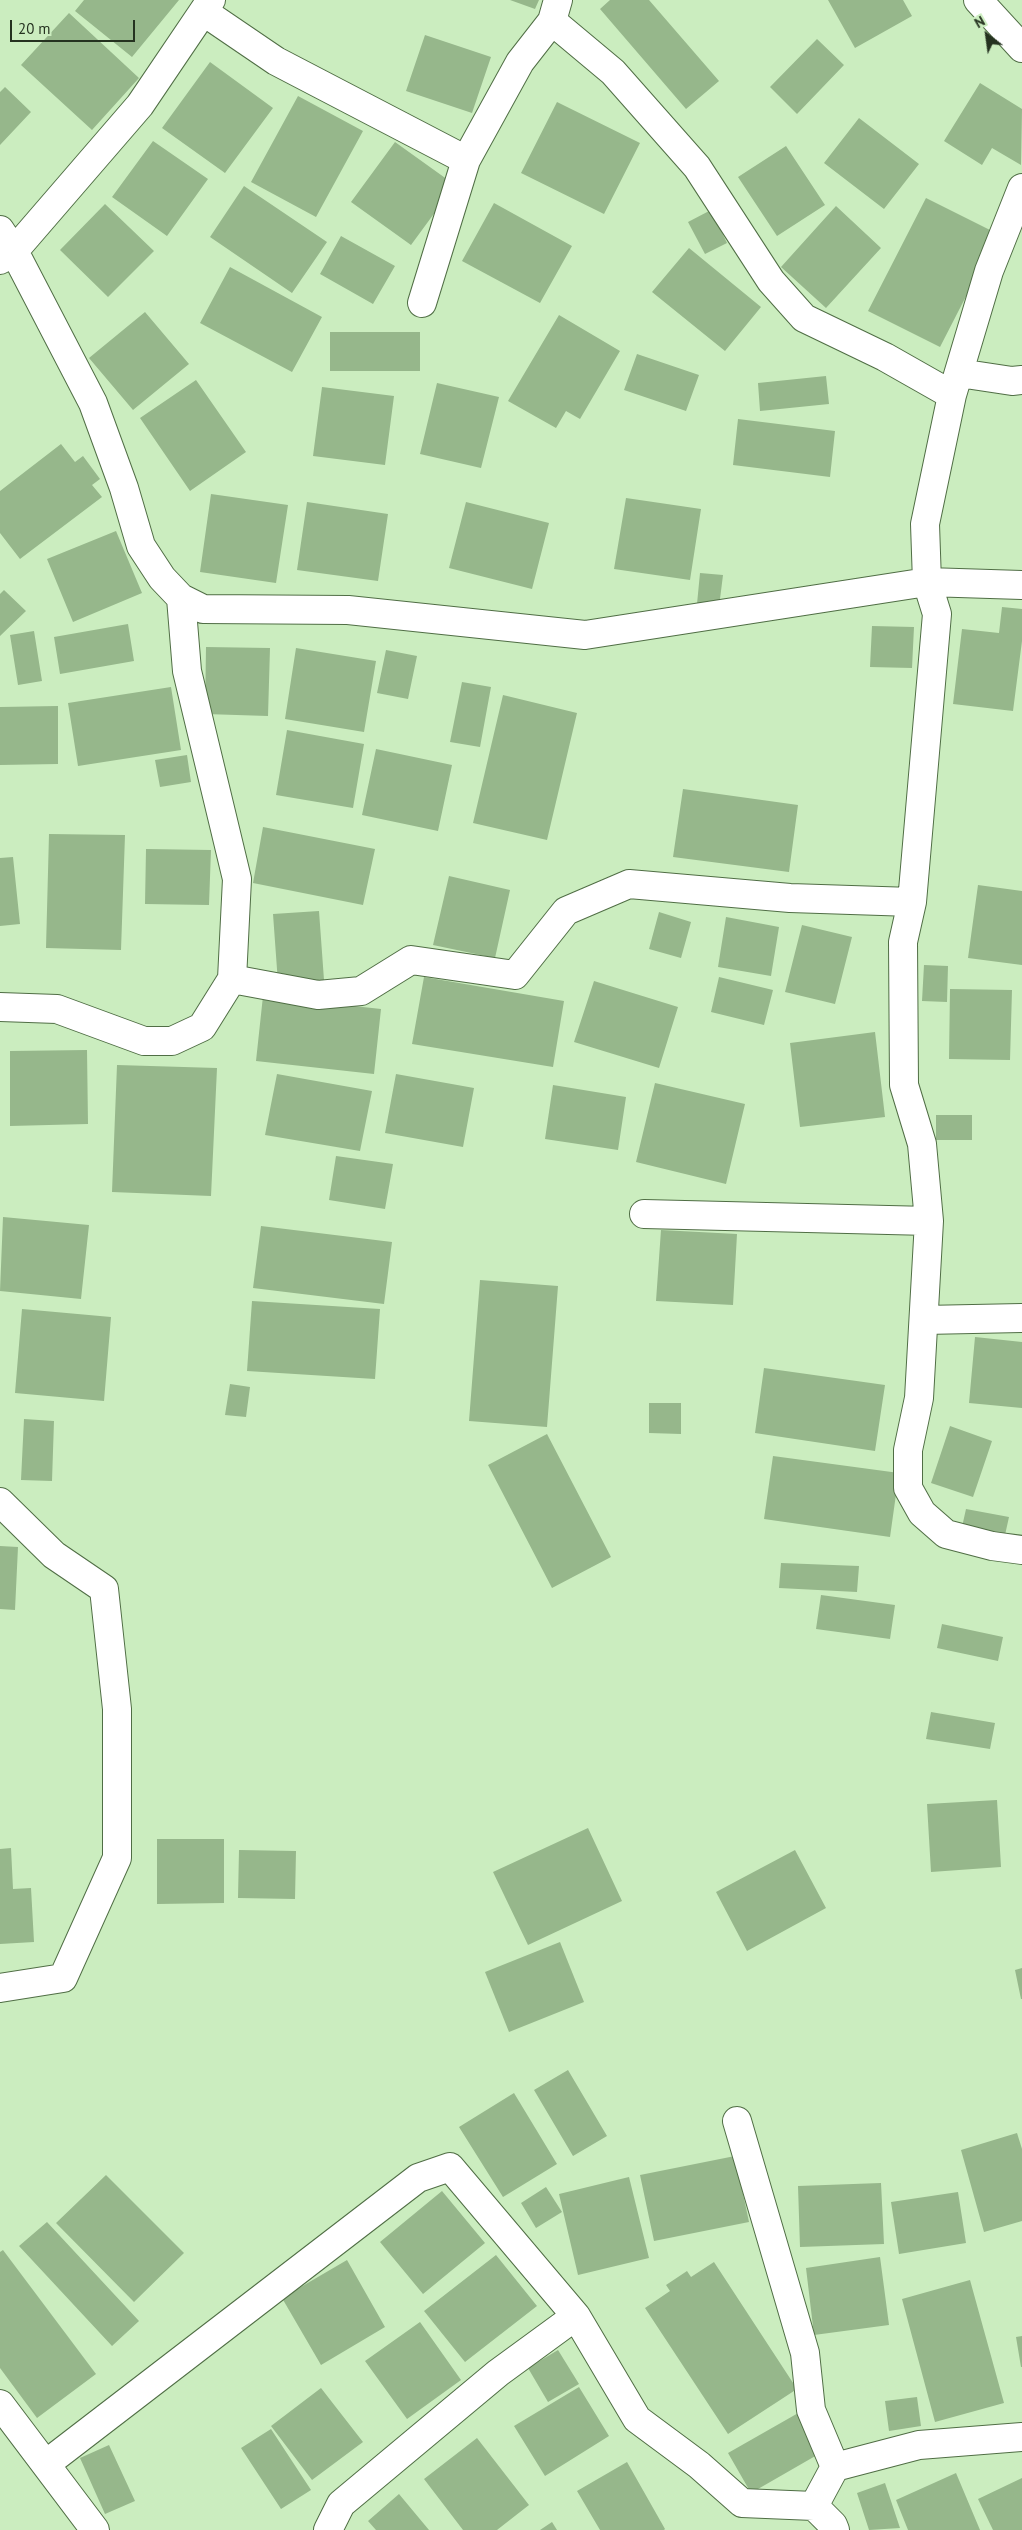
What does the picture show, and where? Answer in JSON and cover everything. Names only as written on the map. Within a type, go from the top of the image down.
[{"type":"street","points":[[978,0],[1022,48]]},
{"type":"street","points":[[466,160],[276,61],[208,6],[140,105],[4,247],[93,403],[124,488],[141,546],[162,578],[181,598],[203,609],[348,610],[585,635],[927,582],[1022,585]]},
{"type":"street","points":[[422,304],[466,160],[520,62],[555,10],[697,167],[771,281],[804,318],[885,357],[956,384],[1022,380]]},
{"type":"street","points":[[1022,188],[990,271],[956,384],[925,524],[927,582],[937,614],[912,902],[903,942],[904,1085],[922,1144],[929,1221],[919,1398],[908,1450],[908,1488],[922,1513],[946,1534],[992,1546],[1022,1550]]},
{"type":"street","points":[[0,1007],[58,1009],[144,1041],[172,1041],[202,1027],[232,979],[237,880],[187,671],[181,598]]},
{"type":"street","points":[[232,979],[318,995],[361,991],[411,960],[515,975],[566,911],[628,884],[790,898],[912,902]]},
{"type":"street","points":[[644,1214],[929,1221]]},
{"type":"street","points":[[924,1320],[1022,1318]]},
{"type":"street","points":[[0,1502],[54,1555],[104,1589],[117,1710],[117,1858],[62,1978],[0,1988]]},
{"type":"street","points":[[737,2121],[804,2353],[810,2410],[835,2467]]},
{"type":"street","points":[[46,2464],[418,2178],[450,2167],[576,2316],[637,2419],[699,2465],[742,2503],[814,2506],[833,2525],[835,2530]]},
{"type":"street","points":[[331,2529],[341,2504],[498,2373],[576,2316]]},
{"type":"street","points":[[0,2404],[95,2530]]},
{"type":"street","points":[[814,2506],[835,2467],[919,2445],[1022,2437]]},
{"type":"building","points":[[84,0],[179,0],[132,57],[75,11]]},
{"type":"building","points":[[510,0],[539,0],[535,9]]},
{"type":"building","points":[[610,0],[649,0],[719,81],[686,109],[600,9]]},
{"type":"building","points":[[828,0],[903,0],[912,16],[855,48]]},
{"type":"building","points":[[69,13],[139,78],[92,130],[21,65]]},
{"type":"building","points":[[425,35],[491,57],[472,113],[406,91]]},
{"type":"building","points":[[817,39],[844,65],[797,114],[770,87]]},
{"type":"building","points":[[210,62],[273,108],[225,173],[162,128]]},
{"type":"building","points":[[980,83],[1022,109],[1021,165],[992,148],[982,165],[944,141]]},
{"type":"building","points":[[5,87],[31,112],[0,145],[0,92]]},
{"type":"building","points":[[298,96],[363,131],[316,217],[251,182]]},
{"type":"building","points":[[557,102],[640,143],[604,214],[521,173]]},
{"type":"building","points":[[859,118],[919,164],[884,209],[824,163]]},
{"type":"building","points":[[153,141],[208,179],[167,236],[112,197]]},
{"type":"building","points":[[395,142],[455,185],[411,245],[351,202]]},
{"type":"building","points":[[786,146],[825,205],[777,236],[738,177]]},
{"type":"building","points":[[244,186],[327,242],[292,293],[210,237]]},
{"type":"building","points":[[926,198],[998,234],[940,347],[868,311]]},
{"type":"building","points":[[494,203],[572,246],[540,303],[462,261]]},
{"type":"building","points":[[105,204],[154,251],[108,297],[60,250]]},
{"type":"building","points":[[836,206],[881,248],[826,308],[781,267]]},
{"type":"building","points":[[711,210],[727,243],[705,254],[688,222]]},
{"type":"building","points":[[341,236],[395,266],[373,304],[320,274]]},
{"type":"building","points":[[689,248],[761,307],[725,351],[652,292]]},
{"type":"building","points":[[230,267],[322,317],[292,372],[200,323]]},
{"type":"building","points":[[145,312],[189,364],[133,410],[89,358]]},
{"type":"building","points":[[559,315],[620,351],[580,419],[566,411],[556,428],[508,401]]},
{"type":"building","points":[[330,332],[420,332],[420,371],[330,371]]},
{"type":"building","points":[[637,354],[699,375],[686,411],[624,390]]},
{"type":"building","points":[[826,376],[829,404],[760,411],[758,383]]},
{"type":"building","points":[[196,380],[246,452],[190,491],[140,418]]},
{"type":"building","points":[[437,383],[499,397],[481,468],[420,454]]},
{"type":"building","points":[[322,387],[394,396],[385,465],[313,456]]},
{"type":"building","points":[[738,419],[835,431],[830,477],[733,465]]},
{"type":"building","points":[[61,444],[75,462],[83,456],[100,479],[92,485],[102,497],[20,559],[0,533],[0,491]]},
{"type":"building","points":[[211,494],[288,505],[276,583],[200,572]]},
{"type":"building","points":[[626,498],[701,509],[690,580],[614,569]]},
{"type":"building","points":[[307,502],[388,514],[378,581],[297,570]]},
{"type":"building","points":[[466,502],[549,523],[532,589],[449,568]]},
{"type":"building","points":[[116,531],[142,593],[73,622],[47,559]]},
{"type":"building","points":[[700,573],[723,575],[719,607],[697,604]]},
{"type":"building","points":[[4,590],[26,611],[0,636],[0,594]]},
{"type":"building","points":[[1002,607],[1022,609],[1022,641],[1013,711],[953,704],[962,629],[999,633]]},
{"type":"building","points":[[128,624],[134,661],[60,674],[54,637]]},
{"type":"building","points":[[872,626],[914,627],[912,668],[870,667]]},
{"type":"building","points":[[34,631],[42,681],[18,685],[10,635]]},
{"type":"building","points":[[206,647],[270,648],[268,716],[205,714]]},
{"type":"building","points":[[296,648],[376,661],[364,732],[285,719]]},
{"type":"building","points":[[386,650],[417,656],[408,699],[377,693]]},
{"type":"building","points":[[462,682],[491,687],[480,747],[450,742]]},
{"type":"building","points":[[171,687],[181,750],[78,766],[68,703]]},
{"type":"building","points":[[503,695],[577,713],[547,840],[473,823]]},
{"type":"building","points":[[58,706],[58,764],[0,765],[0,707]]},
{"type":"building","points":[[287,730],[364,744],[353,808],[276,795]]},
{"type":"building","points":[[376,749],[452,765],[438,831],[362,815]]},
{"type":"building","points":[[187,755],[191,782],[160,787],[155,760]]},
{"type":"building","points":[[683,789],[798,805],[789,872],[673,857]]},
{"type":"building","points":[[263,827],[375,849],[363,905],[253,883]]},
{"type":"building","points":[[49,834],[125,835],[121,950],[46,948]]},
{"type":"building","points":[[146,849],[211,850],[209,905],[145,904]]},
{"type":"building","points":[[13,857],[20,924],[0,926],[0,858]]},
{"type":"building","points":[[449,876],[510,890],[495,958],[433,945]]},
{"type":"building","points":[[978,885],[1022,891],[1022,965],[968,958]]},
{"type":"building","points":[[319,911],[324,980],[278,983],[273,914]]},
{"type":"building","points":[[659,912],[691,922],[681,958],[649,949]]},
{"type":"building","points":[[726,917],[779,927],[771,976],[718,967]]},
{"type":"building","points":[[802,925],[852,937],[835,1004],[785,992]]},
{"type":"building","points":[[924,965],[948,966],[947,1002],[922,1001]]},
{"type":"building","points":[[424,977],[564,1001],[553,1067],[412,1044]]},
{"type":"building","points":[[719,977],[773,990],[764,1025],[711,1012]]},
{"type":"building","points":[[594,981],[678,1007],[659,1068],[574,1042]]},
{"type":"building","points":[[950,989],[1012,990],[1010,1060],[949,1059]]},
{"type":"building","points":[[263,996],[381,1009],[374,1074],[256,1061]]},
{"type":"building","points":[[875,1032],[885,1117],[800,1127],[790,1043]]},
{"type":"building","points":[[87,1050],[88,1124],[10,1126],[10,1051]]},
{"type":"building","points":[[117,1065],[217,1068],[211,1196],[112,1192]]},
{"type":"building","points":[[277,1074],[372,1091],[360,1151],[265,1135]]},
{"type":"building","points":[[396,1074],[474,1088],[463,1147],[385,1133]]},
{"type":"building","points":[[655,1083],[745,1104],[726,1184],[636,1162]]},
{"type":"building","points":[[553,1085],[626,1097],[618,1150],[545,1139]]},
{"type":"building","points":[[936,1115],[972,1115],[972,1140],[936,1140]]},
{"type":"building","points":[[336,1156],[393,1164],[385,1209],[329,1200]]},
{"type":"building","points":[[3,1217],[89,1225],[81,1299],[0,1291]]},
{"type":"building","points":[[261,1226],[392,1242],[384,1304],[253,1288]]},
{"type":"building","points":[[661,1230],[737,1234],[733,1305],[656,1301]]},
{"type":"building","points":[[480,1280],[558,1286],[547,1427],[469,1421]]},
{"type":"building","points":[[252,1301],[380,1309],[375,1379],[247,1371]]},
{"type":"building","points":[[22,1309],[111,1317],[104,1401],[15,1393]]},
{"type":"building","points":[[975,1337],[1022,1342],[1022,1408],[969,1403]]},
{"type":"building","points":[[764,1368],[885,1385],[875,1451],[755,1433]]},
{"type":"building","points":[[230,1384],[250,1387],[246,1417],[225,1415]]},
{"type":"building","points":[[649,1403],[681,1403],[681,1434],[649,1433]]},
{"type":"building","points":[[24,1419],[54,1421],[52,1481],[21,1480]]},
{"type":"building","points":[[950,1426],[992,1441],[973,1497],[931,1483]]},
{"type":"building","points":[[547,1434],[611,1557],[552,1588],[488,1465]]},
{"type":"building","points":[[773,1456],[899,1473],[890,1537],[764,1519]]},
{"type":"building","points":[[966,1509],[1009,1517],[1003,1544],[960,1536]]},
{"type":"building","points":[[0,1546],[18,1547],[15,1610],[0,1609]]},
{"type":"building","points":[[781,1563],[859,1566],[857,1592],[779,1588]]},
{"type":"building","points":[[821,1595],[895,1605],[890,1639],[816,1629]]},
{"type":"building","points":[[942,1624],[1003,1637],[998,1661],[937,1648]]},
{"type":"building","points":[[931,1712],[995,1723],[990,1749],[926,1739]]},
{"type":"building","points":[[997,1800],[1001,1867],[931,1872],[927,1804]]},
{"type":"building","points":[[588,1828],[622,1901],[528,1945],[493,1872]]},
{"type":"building","points":[[157,1839],[224,1839],[224,1903],[157,1904]]},
{"type":"building","points":[[11,1848],[13,1889],[31,1888],[34,1942],[0,1944],[0,1849]]},
{"type":"building","points":[[239,1850],[296,1851],[295,1899],[238,1898]]},
{"type":"building","points":[[795,1850],[826,1908],[747,1951],[716,1892]]},
{"type":"building","points":[[560,1942],[584,2002],[509,2032],[485,1972]]},
{"type":"building","points":[[1022,1968],[1022,1999],[1021,1999],[1015,1970]]},
{"type":"building","points":[[568,2070],[607,2136],[573,2156],[534,2090]]},
{"type":"building","points":[[514,2093],[557,2164],[503,2197],[459,2127]]},
{"type":"building","points":[[1017,2133],[1022,2149],[1022,2221],[984,2232],[961,2150]]},
{"type":"building","points":[[735,2156],[749,2222],[654,2241],[640,2175]]},
{"type":"building","points":[[106,2175],[184,2253],[134,2302],[56,2223]]},
{"type":"building","points":[[629,2177],[649,2258],[578,2275],[559,2194]]},
{"type":"building","points":[[881,2183],[884,2244],[800,2247],[798,2186]]},
{"type":"building","points":[[546,2187],[562,2212],[536,2228],[521,2203]]},
{"type":"building","points":[[442,2191],[485,2243],[423,2294],[380,2242]]},
{"type":"building","points":[[958,2192],[966,2243],[899,2254],[891,2202]]},
{"type":"building","points":[[47,2222],[139,2321],[112,2346],[19,2246]]},
{"type":"building","points":[[3,2250],[96,2374],[37,2418],[0,2368],[0,2252]]},
{"type":"building","points":[[496,2255],[537,2306],[465,2362],[424,2311]]},
{"type":"building","points":[[880,2257],[889,2325],[814,2335],[806,2268]]},
{"type":"building","points":[[347,2260],[385,2327],[321,2365],[282,2298]]},
{"type":"building","points":[[714,2262],[797,2389],[728,2434],[645,2308],[670,2291],[666,2285],[687,2271],[691,2277]]},
{"type":"building","points":[[970,2280],[1004,2403],[935,2422],[902,2299]]},
{"type":"building","points":[[420,2322],[461,2380],[407,2419],[365,2361]]},
{"type":"building","points":[[1022,2336],[1022,2367],[1021,2367],[1016,2337]]},
{"type":"building","points":[[558,2350],[579,2384],[548,2402],[528,2368]]},
{"type":"building","points":[[579,2387],[609,2436],[545,2476],[514,2426]]},
{"type":"building","points":[[321,2388],[363,2442],[312,2480],[271,2426]]},
{"type":"building","points":[[917,2397],[921,2426],[889,2431],[885,2401]]},
{"type":"building","points":[[800,2412],[824,2451],[751,2493],[728,2453]]},
{"type":"building","points":[[271,2429],[311,2490],[281,2509],[241,2448]]},
{"type":"building","points":[[477,2438],[529,2505],[497,2530],[463,2530],[424,2479]]},
{"type":"building","points":[[109,2445],[135,2501],[105,2514],[80,2458]]},
{"type":"building","points":[[627,2462],[664,2530],[600,2530],[577,2491]]},
{"type":"building","points":[[956,2473],[980,2530],[908,2530],[896,2500]]},
{"type":"building","points":[[1022,2478],[1022,2530],[993,2530],[978,2499]]},
{"type":"building","points":[[885,2483],[900,2528],[869,2530],[857,2493]]},
{"type":"building","points":[[399,2494],[429,2530],[376,2530],[368,2521]]},
{"type":"building","points":[[552,2522],[557,2530],[540,2530]]}]
